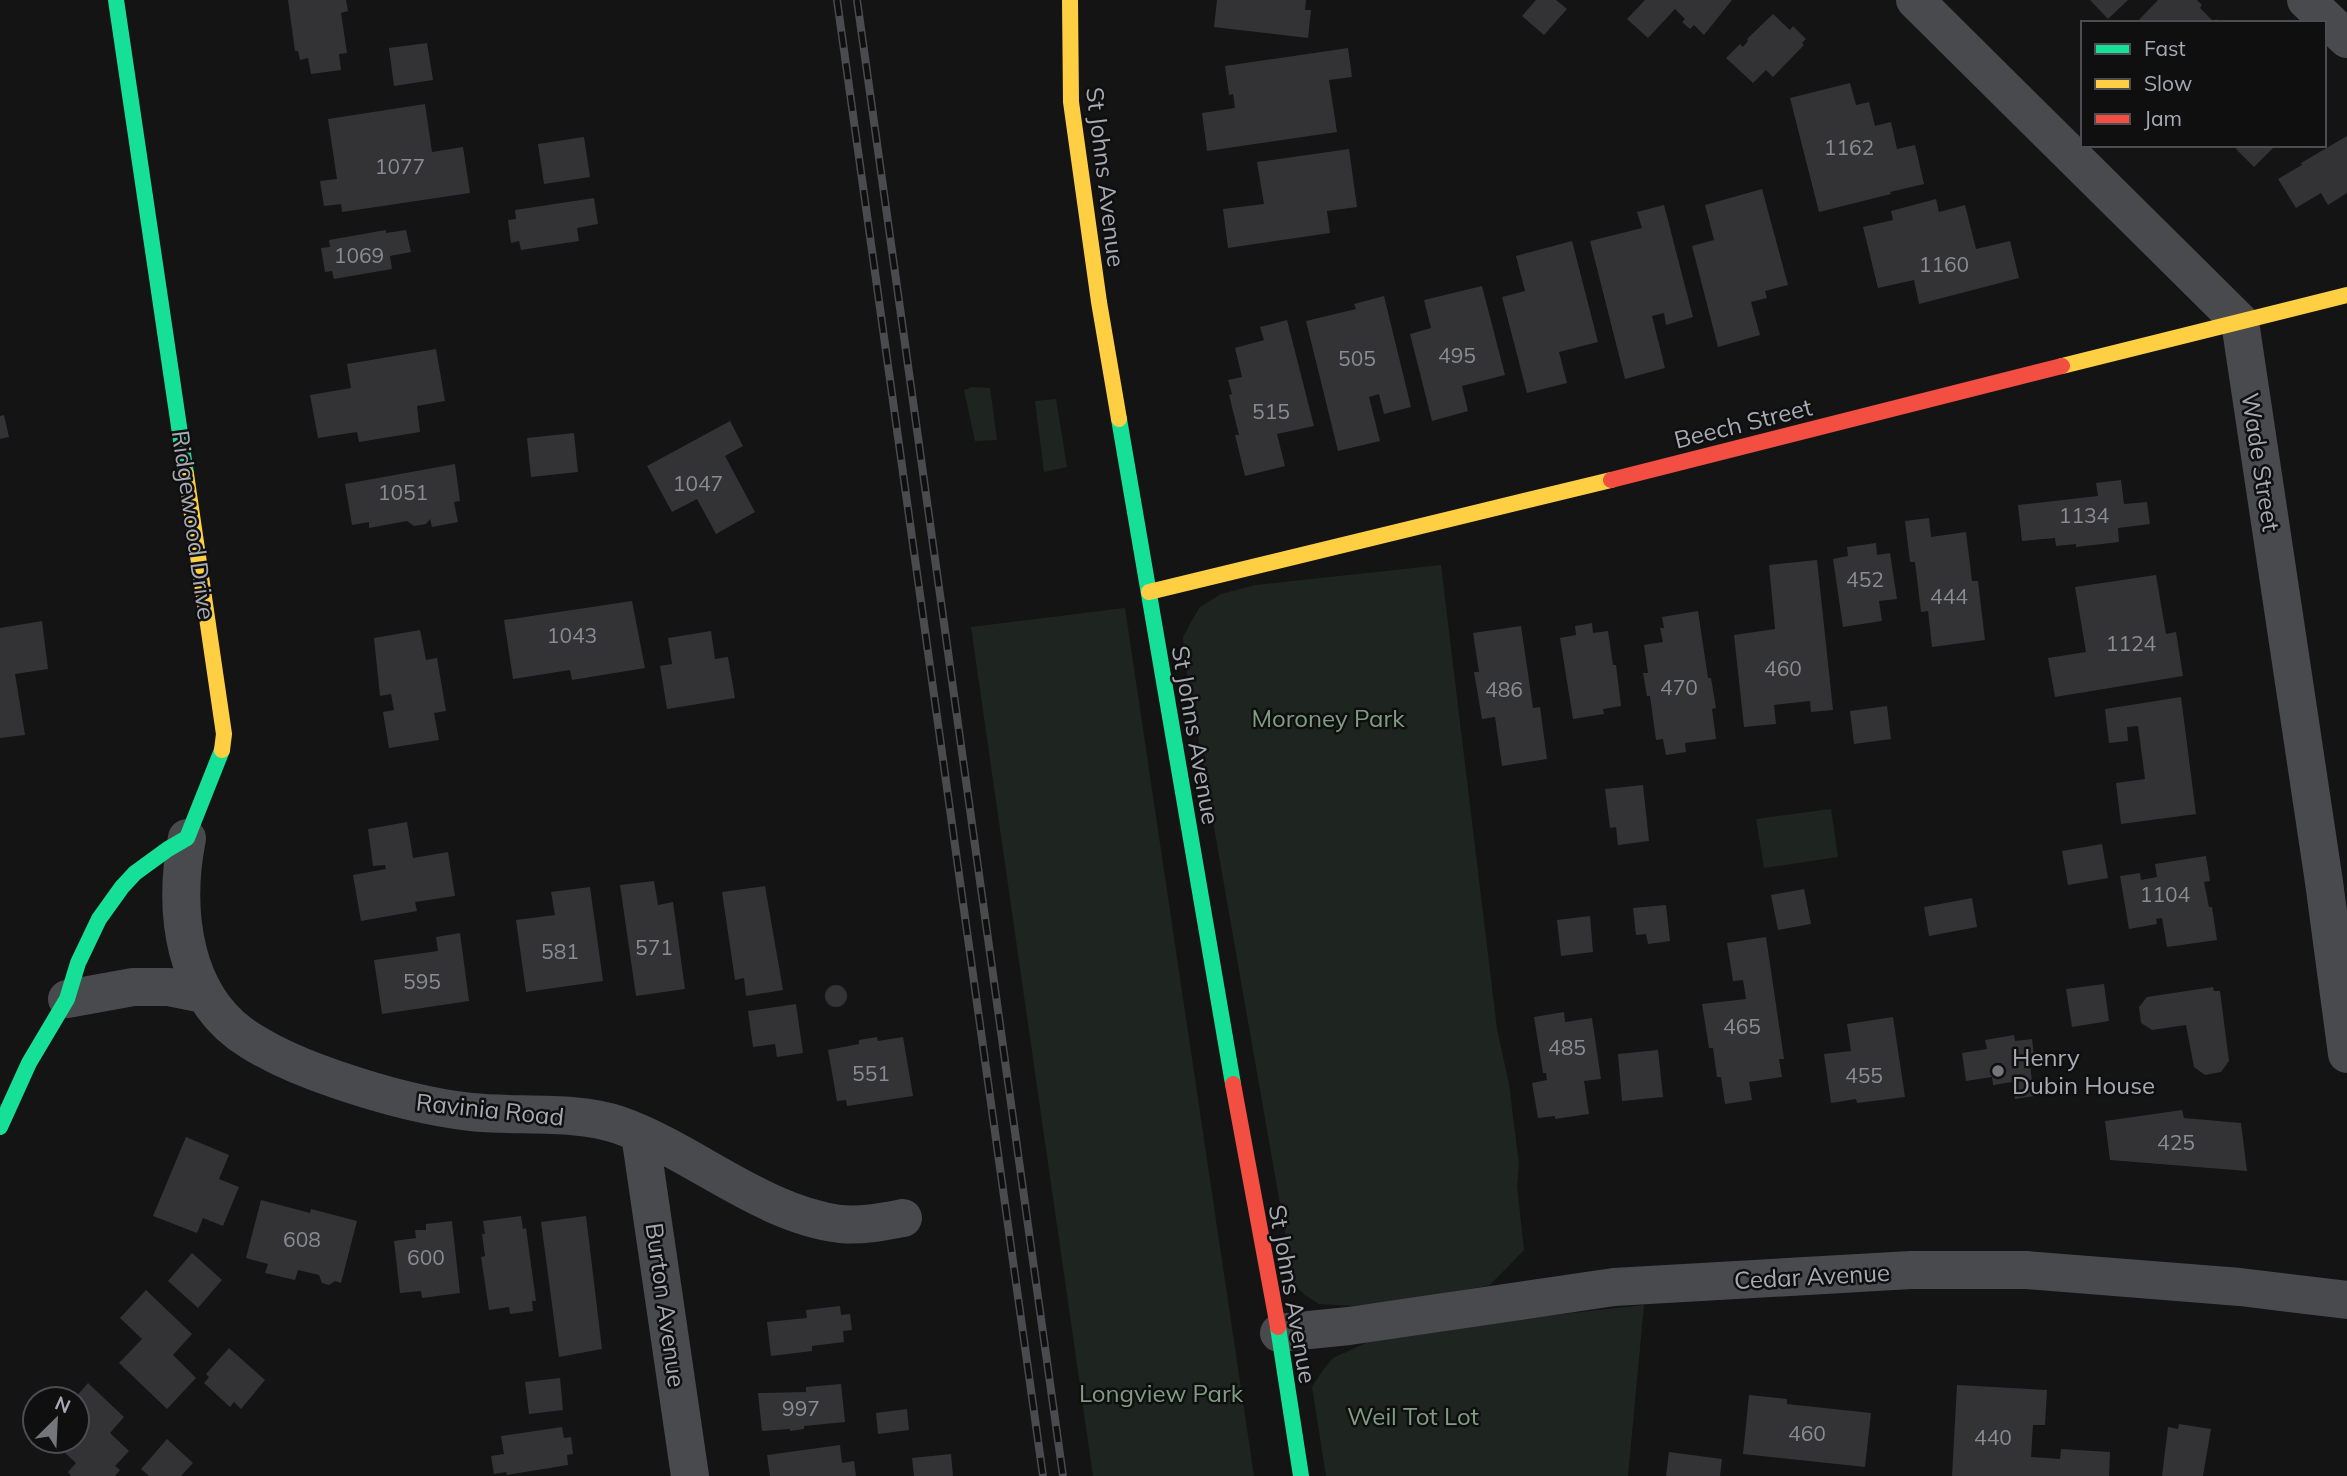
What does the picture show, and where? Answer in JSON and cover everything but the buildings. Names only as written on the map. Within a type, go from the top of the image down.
[{"type":"street","name":"Ridgewood Drive","points":[[116,0],[224,734],[221,755],[187,838]]},
{"type":"street","name":"St Johns Avenue","points":[[1070,0],[1073,115],[1099,302],[1261,1245],[1279,1333],[1301,1476]]},
{"type":"street","points":[[1915,0],[2240,322]]},
{"type":"street","points":[[2306,0],[2347,39]]},
{"type":"street","name":"Beech Street","points":[[1149,592],[1643,472],[2347,295]]},
{"type":"street","name":"Wade Street","points":[[2240,322],[2347,1054]]},
{"type":"street","name":"Ravinia Road","points":[[187,838],[182,865],[182,927],[190,964],[204,994],[226,1020],[249,1040],[317,1073],[384,1095],[438,1108],[595,1119],[617,1125],[694,1160],[775,1204],[808,1216],[840,1224],[867,1224],[903,1218]]},
{"type":"street","points":[[0,1126],[30,1063],[67,999],[78,961],[93,928],[114,896],[137,869],[161,850],[187,838]]},
{"type":"street","points":[[67,999],[133,988],[169,987],[204,994]]},
{"type":"street","name":"Burton Avenue","points":[[640,1134],[690,1476]]},
{"type":"street","name":"Cedar Avenue","points":[[1279,1333],[1349,1326],[1614,1287],[1910,1270],[2026,1270],[2240,1287],[2347,1300]]},
{"type":"green space","points":[[972,387],[990,388],[997,440],[975,441],[964,390]]},
{"type":"green space","points":[[1056,399],[1067,467],[1044,472],[1035,401]]},
{"type":"green space","name":"Moroney Park","points":[[1441,565],[1497,1029],[1509,1084],[1519,1165],[1517,1186],[1524,1250],[1490,1285],[1423,1298],[1353,1306],[1319,1304],[1294,1284],[1184,656],[1183,637],[1200,607],[1221,594],[1256,585]]},
{"type":"green space","name":"Longview Park","points":[[1125,608],[1254,1476],[1093,1476],[971,627]]},
{"type":"green space","points":[[1831,809],[1838,857],[1764,868],[1756,819]]},
{"type":"green space","name":"Weil Tot Lot","points":[[1644,1305],[1628,1476],[1326,1476],[1312,1387],[1333,1358],[1379,1337],[1399,1332]]},
{"type":"railway","points":[[837,0],[1043,1476]]},
{"type":"railway","points":[[857,0],[1063,1476]]},
{"type":"traffic: fast","points":[[116,0],[186,474]]},
{"type":"traffic: fast","points":[[1119,419],[1233,1084]]},
{"type":"traffic: fast","points":[[0,1127],[29,1063],[67,999],[78,963],[99,919],[135,873],[187,838],[222,750]]},
{"type":"traffic: fast","points":[[1278,1327],[1301,1476]]},
{"type":"traffic: slow","points":[[1070,0],[1071,102],[1099,302],[1119,419]]},
{"type":"traffic: slow","points":[[2062,366],[2347,295]]},
{"type":"traffic: slow","points":[[186,474],[224,734],[222,750]]},
{"type":"traffic: slow","points":[[1149,592],[1611,480]]},
{"type":"traffic: jam","points":[[1611,480],[2062,366]]},
{"type":"traffic: jam","points":[[1233,1084],[1278,1327]]},
{"type":"place","name":"Henry Dubin House","points":[[1998,1071]]}]
